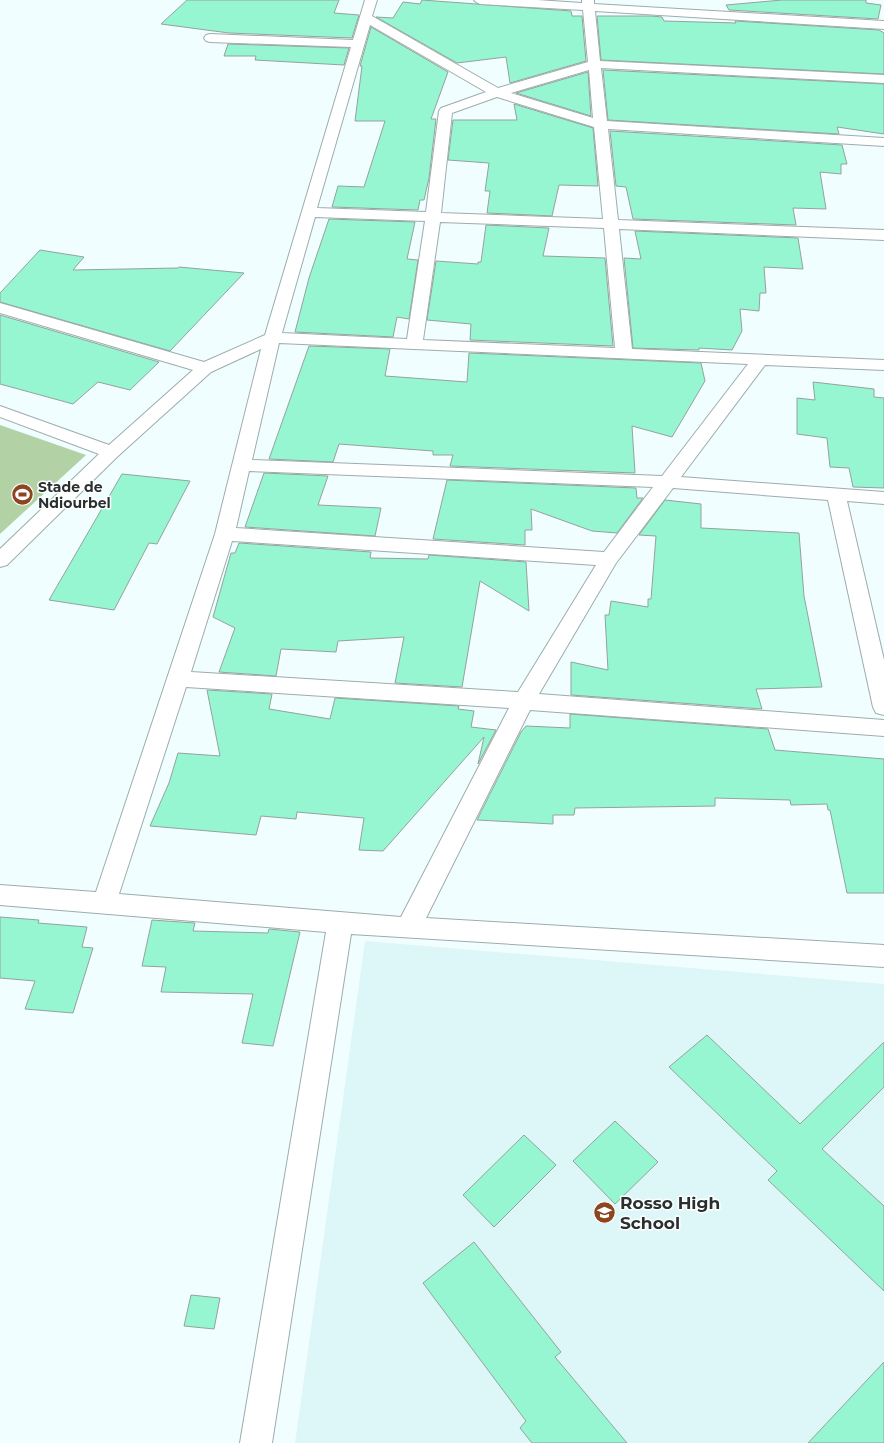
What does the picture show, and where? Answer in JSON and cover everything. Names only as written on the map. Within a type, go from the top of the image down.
[{"type":"street","points":[[104,904],[225,534],[272,338],[308,212],[367,18],[371,0]]},
{"type":"street","points":[[480,0],[588,3],[702,14],[884,25]]},
{"type":"street","points":[[699,0],[702,14]]},
{"type":"street","points":[[588,3],[624,354]]},
{"type":"street","points":[[367,18],[497,93],[601,125],[884,142]]},
{"type":"street","points":[[210,38],[359,44]]},
{"type":"street","points":[[414,345],[433,217],[446,111],[497,93],[595,64],[884,79]]},
{"type":"street","points":[[308,212],[884,235]]},
{"type":"street","points":[[0,308],[205,368]]},
{"type":"street","points":[[0,560],[112,452],[205,368],[272,338],[884,366]]},
{"type":"street","points":[[408,928],[524,701],[609,559],[669,482],[760,360]]},
{"type":"street","points":[[0,411],[112,452]]},
{"type":"street","points":[[241,466],[669,482],[884,498]]},
{"type":"street","points":[[836,495],[884,707]]},
{"type":"street","points":[[225,534],[609,559]]},
{"type":"street","points":[[178,679],[524,701],[884,728]]},
{"type":"street","points":[[0,895],[408,928],[884,956]]},
{"type":"street","points":[[256,1443],[340,922]]},
{"type":"shaded area","name":"Rosso High School","points":[[365,941],[884,984],[884,1443],[295,1443]]},
{"type":"green space","name":"Stade de Ndiourbel","points":[[0,425],[86,455],[0,534]]},
{"type":"building","points":[[187,0],[339,0],[334,13],[359,15],[352,38],[229,33],[161,24]]},
{"type":"building","points":[[422,0],[571,11],[572,16],[582,16],[586,61],[510,83],[506,57],[457,63],[376,17],[393,18],[403,2],[420,4]]},
{"type":"building","points":[[782,0],[866,0],[866,3],[881,5],[878,19],[729,10],[726,5]]},
{"type":"building","points":[[597,16],[651,16],[662,17],[664,21],[736,23],[735,21],[879,30],[884,33],[884,74],[601,60]]},
{"type":"building","points":[[371,27],[448,72],[431,119],[436,119],[429,178],[424,200],[420,200],[418,210],[332,207],[338,186],[364,187],[385,121],[355,121],[362,66],[360,66]]},
{"type":"building","points":[[228,44],[349,48],[344,65],[255,60],[256,56],[224,56]]},
{"type":"building","points":[[603,70],[884,84],[884,134],[837,127],[839,134],[608,120]]},
{"type":"building","points":[[588,72],[591,116],[516,93]]},
{"type":"building","points":[[514,104],[593,128],[598,186],[559,185],[552,216],[487,213],[490,191],[485,191],[489,163],[448,160],[453,120],[517,120]]},
{"type":"building","points":[[610,131],[842,145],[847,164],[841,164],[841,174],[820,172],[826,209],[793,208],[796,225],[633,219],[626,187],[616,186]]},
{"type":"building","points":[[329,219],[415,222],[407,259],[418,260],[409,319],[397,317],[393,337],[295,332],[309,278]]},
{"type":"building","points":[[486,225],[549,228],[543,256],[605,258],[613,346],[470,340],[471,324],[427,320],[436,261],[478,264],[478,262],[481,262]]},
{"type":"building","points":[[635,231],[798,238],[803,269],[764,267],[766,293],[760,293],[759,311],[740,309],[742,331],[732,350],[699,348],[699,350],[633,348],[624,258],[641,259]]},
{"type":"building","points":[[40,250],[84,257],[73,270],[179,267],[244,273],[170,351],[0,302],[0,293]]},
{"type":"building","points":[[0,315],[159,362],[130,390],[98,382],[73,404],[0,384]]},
{"type":"building","points":[[309,346],[390,349],[385,376],[467,382],[469,353],[701,363],[705,381],[672,437],[632,426],[635,473],[450,466],[453,455],[433,455],[433,451],[339,444],[333,462],[269,459]]},
{"type":"building","points":[[813,382],[874,389],[874,397],[884,398],[884,488],[853,487],[849,468],[830,467],[827,438],[797,434],[797,398],[815,400]]},
{"type":"building","points":[[264,473],[328,476],[318,505],[381,508],[375,536],[245,527]]},
{"type":"building","points":[[122,474],[190,481],[157,544],[149,543],[114,610],[49,600]]},
{"type":"building","points":[[447,480],[636,488],[637,498],[643,498],[617,533],[592,531],[531,509],[532,530],[525,530],[525,545],[433,539]]},
{"type":"building","points":[[665,500],[701,504],[701,528],[799,533],[804,596],[822,687],[756,689],[762,709],[571,695],[571,662],[608,670],[605,615],[609,615],[611,601],[648,607],[648,599],[651,599],[656,536],[639,535]]},
{"type":"building","points":[[239,543],[371,552],[370,558],[428,559],[429,555],[526,562],[529,611],[480,581],[462,687],[395,683],[404,637],[338,641],[336,652],[281,649],[276,676],[219,672],[235,628],[213,617],[231,553],[235,553]]},
{"type":"building","points":[[207,690],[272,694],[269,709],[330,719],[335,698],[459,706],[458,709],[474,711],[471,727],[496,730],[478,764],[484,737],[383,851],[359,850],[364,818],[297,812],[296,819],[261,816],[256,835],[150,826],[169,783],[178,753],[220,756]]},
{"type":"building","points":[[570,714],[768,729],[775,750],[884,759],[884,893],[847,893],[830,810],[828,810],[827,804],[791,805],[790,800],[715,798],[715,806],[575,808],[574,815],[553,815],[553,824],[477,820],[521,732],[526,726],[570,728]]},
{"type":"building","points":[[0,917],[39,920],[38,923],[87,927],[82,947],[93,948],[73,1013],[25,1009],[35,981],[0,978]]},
{"type":"building","points":[[152,920],[195,923],[193,931],[268,933],[269,929],[300,932],[273,1046],[242,1043],[253,994],[161,992],[166,967],[142,966]]},
{"type":"building","points":[[707,1035],[800,1124],[884,1042],[884,1087],[822,1149],[884,1206],[884,1291],[768,1180],[777,1171],[669,1067]]},
{"type":"building","points":[[615,1121],[658,1162],[615,1204],[573,1161]]},
{"type":"building","points":[[524,1135],[556,1165],[494,1227],[463,1195]]},
{"type":"building","points":[[474,1242],[561,1352],[555,1357],[627,1443],[532,1443],[520,1428],[526,1421],[423,1283]]},
{"type":"building","points":[[191,1295],[220,1298],[214,1329],[184,1326]]},
{"type":"building","points":[[884,1362],[884,1443],[808,1443]]},
{"type":"place","name":"Stade de Ndiourbel","points":[[22,495]]},
{"type":"place","name":"Rosso High School","points":[[605,1213]]}]
